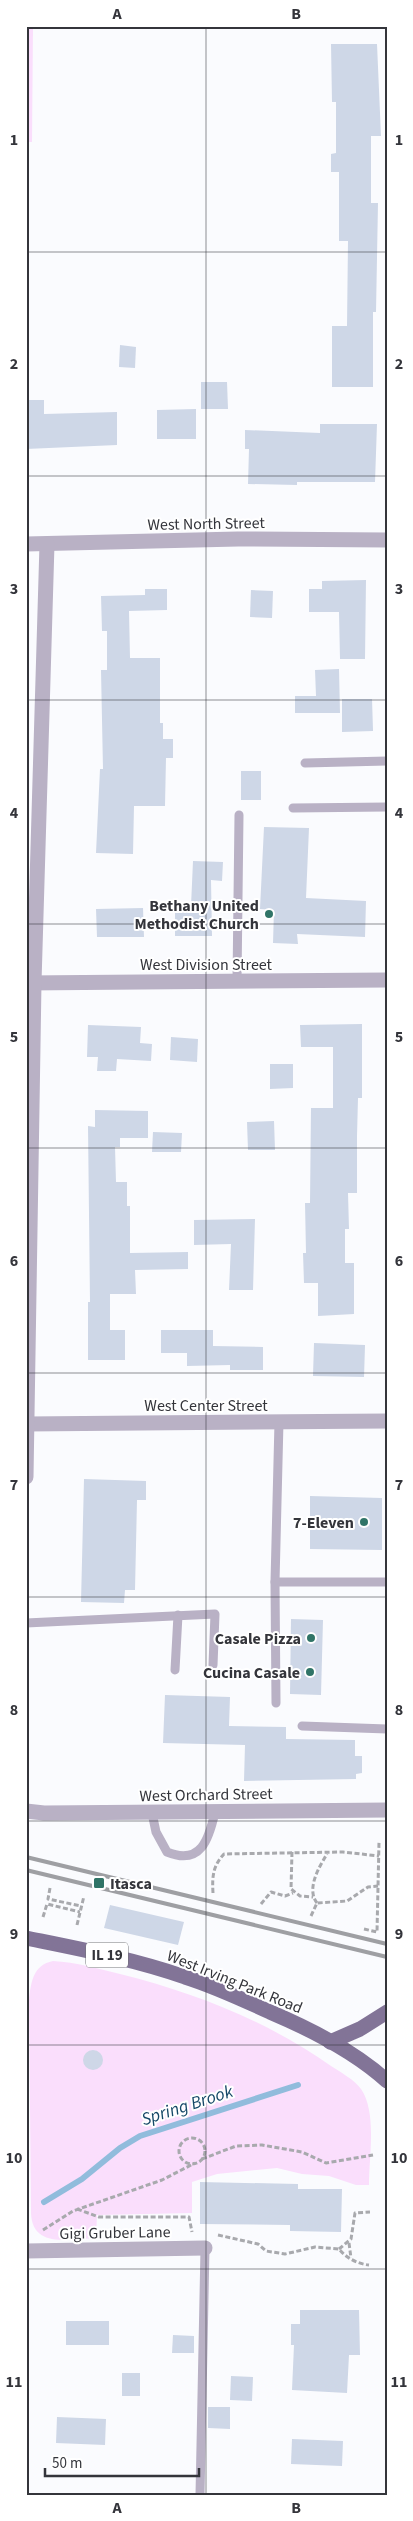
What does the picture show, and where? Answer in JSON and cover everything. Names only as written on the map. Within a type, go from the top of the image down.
[{"type":"main road","name":"West Irving Park Road","points":[[26,1938],[97,1952],[186,1977],[302,2026],[330,2042],[387,2081]]},
{"type":"main road","points":[[330,2042],[360,2029],[387,2012]]},
{"type":"street","name":"West North Street","points":[[26,544],[238,539],[387,540]]},
{"type":"street","points":[[26,1476],[30,983],[47,544]]},
{"type":"street","name":"West Division Street","points":[[30,983],[387,980]]},
{"type":"street","name":"West Center Street","points":[[27,1424],[387,1421]]},
{"type":"street","name":"West Orchard Street","points":[[26,1811],[44,1814],[387,1810]]},
{"type":"street","name":"Gigi Gruber Lane","points":[[26,2251],[205,2240]]},
{"type":"lane","points":[[305,763],[387,761]]},
{"type":"lane","points":[[293,808],[387,807]]},
{"type":"lane","points":[[237,981],[239,815]]},
{"type":"lane","points":[[276,1703],[275,1582],[279,1422]]},
{"type":"lane","points":[[275,1582],[387,1582]]},
{"type":"lane","points":[[26,1623],[216,1614],[213,1665]]},
{"type":"lane","points":[[175,1670],[178,1615]]},
{"type":"lane","points":[[302,1726],[387,1729]]},
{"type":"lane","points":[[152,1813],[156,1832],[167,1852],[185,1857],[196,1854],[208,1839],[215,1812]]},
{"type":"lane","points":[[200,2495],[205,2240]]},
{"type":"path","points":[[364,1929],[377,1932],[380,1842]]},
{"type":"path","points":[[213,1893],[213,1871],[216,1863],[224,1854],[292,1852],[327,1854],[343,1852],[379,1856]]},
{"type":"path","points":[[292,1852],[290,1884],[293,1893]]},
{"type":"path","points":[[317,1903],[313,1897],[312,1887],[327,1854]]},
{"type":"path","points":[[317,1903],[347,1901],[368,1887],[378,1886]]},
{"type":"path","points":[[50,1888],[48,1899],[81,1906]]},
{"type":"path","points":[[261,1904],[271,1892],[285,1896],[293,1893],[304,1898],[313,1897]]},
{"type":"path","points":[[77,1925],[84,1896]]},
{"type":"path","points":[[311,1916],[317,1903]]},
{"type":"path","points":[[44,1917],[47,1904],[80,1912]]},
{"type":"path","points":[[195,2163],[187,2162],[181,2158],[180,2146],[185,2140],[194,2138],[201,2142],[205,2150],[202,2158]]},
{"type":"path","points":[[43,2230],[77,2209],[162,2180],[202,2158],[236,2146],[262,2144],[302,2152],[326,2164],[373,2155]]},
{"type":"path","points":[[77,2209],[99,2217],[189,2217],[192,2235],[205,2240],[218,2234],[258,2244],[266,2251],[285,2254],[315,2246],[339,2249],[350,2258],[369,2265]]},
{"type":"path","points":[[350,2258],[349,2243],[353,2232],[355,2213],[370,2212]]},
{"type":"path","points":[[339,2249],[349,2243]]},
{"type":"shaded area","points":[[26,26],[33,26],[32,142],[26,142]]},
{"type":"shaded area","points":[[53,1961],[79,1964],[120,1974],[176,1990],[230,2010],[282,2035],[347,2076],[361,2089],[369,2110],[371,2135],[369,2185],[356,2185],[329,2176],[302,2174],[277,2168],[217,2174],[192,2182],[192,2213],[97,2215],[96,2238],[65,2240],[45,2237],[38,2232],[33,2224],[31,2213],[29,2000],[32,1981],[37,1970],[46,1963]]},
{"type":"building","points":[[331,44],[377,44],[381,136],[371,136],[371,203],[378,203],[376,312],[373,312],[373,387],[332,387],[332,326],[347,326],[348,241],[339,241],[339,172],[331,172],[331,154],[336,153],[336,102],[332,102]]},
{"type":"building","points":[[120,345],[136,347],[135,368],[119,367]]},
{"type":"building","points":[[201,382],[227,382],[228,409],[201,409]]},
{"type":"building","points":[[26,400],[44,400],[44,414],[117,412],[117,445],[26,449]]},
{"type":"building","points":[[196,409],[196,439],[157,439],[157,410]]},
{"type":"building","points":[[320,424],[377,424],[375,482],[297,482],[297,485],[248,484],[249,449],[245,449],[245,430],[320,433]]},
{"type":"building","points":[[366,580],[365,659],[340,659],[339,612],[309,612],[309,589],[322,589],[322,581]]},
{"type":"building","points":[[145,589],[167,589],[167,610],[129,611],[130,658],[160,658],[160,723],[163,723],[163,739],[173,739],[173,758],[166,758],[165,806],[134,806],[133,854],[96,853],[100,769],[103,769],[101,670],[107,670],[107,631],[102,631],[101,596],[145,595]]},
{"type":"building","points":[[251,590],[273,591],[272,618],[250,617]]},
{"type":"building","points":[[339,669],[340,713],[295,713],[295,696],[316,696],[315,670]]},
{"type":"building","points":[[342,699],[372,699],[373,731],[342,732]]},
{"type":"building","points":[[241,771],[261,771],[261,800],[241,800]]},
{"type":"building","points":[[264,827],[309,828],[306,898],[366,901],[365,937],[297,934],[298,944],[273,943],[274,910],[260,909]]},
{"type":"building","points":[[193,861],[223,862],[222,881],[211,880],[212,936],[175,936],[175,907],[191,906]]},
{"type":"building","points":[[143,908],[144,937],[97,937],[96,909]]},
{"type":"building","points":[[362,1024],[362,1098],[358,1098],[357,1193],[348,1193],[349,1229],[345,1229],[345,1263],[354,1263],[354,1314],[318,1316],[318,1283],[304,1283],[303,1253],[306,1253],[305,1203],[310,1203],[311,1108],[333,1108],[333,1047],[301,1047],[300,1025]]},
{"type":"building","points":[[88,1025],[141,1027],[140,1043],[152,1044],[151,1061],[117,1059],[116,1071],[97,1071],[98,1057],[87,1057]]},
{"type":"building","points":[[171,1037],[198,1039],[197,1062],[170,1060]]},
{"type":"building","points":[[270,1064],[293,1064],[293,1088],[270,1089]]},
{"type":"building","points":[[95,1110],[148,1111],[148,1138],[120,1138],[120,1147],[115,1147],[116,1182],[127,1182],[127,1206],[130,1206],[130,1253],[188,1252],[188,1269],[135,1270],[136,1294],[110,1294],[110,1330],[125,1330],[125,1360],[88,1360],[88,1302],[90,1302],[88,1126],[95,1127]]},
{"type":"building","points":[[274,1121],[275,1150],[248,1150],[247,1122]]},
{"type":"building","points":[[153,1132],[182,1133],[181,1152],[152,1152]]},
{"type":"building","points":[[255,1219],[253,1290],[229,1290],[231,1244],[194,1245],[194,1220]]},
{"type":"building","points":[[161,1330],[213,1330],[213,1346],[263,1347],[263,1370],[230,1370],[230,1365],[187,1366],[187,1353],[161,1353]]},
{"type":"building","points":[[314,1343],[365,1345],[364,1377],[313,1376]]},
{"type":"building","points":[[84,1479],[146,1481],[146,1500],[137,1500],[135,1590],[125,1590],[124,1603],[81,1602]]},
{"type":"building","points":[[310,1496],[382,1498],[382,1550],[310,1549]]},
{"type":"building","points":[[291,1619],[323,1620],[321,1695],[290,1694]]},
{"type":"building","points":[[165,1695],[230,1697],[229,1726],[286,1727],[286,1739],[355,1740],[355,1756],[362,1756],[362,1773],[356,1774],[356,1779],[244,1781],[245,1745],[163,1743]]},
{"type":"building","name":"Itasca","points":[[110,1905],[184,1922],[178,1945],[104,1928]]},
{"type":"building","points":[[89,2050],[97,2050],[103,2056],[103,2064],[97,2070],[89,2070],[83,2064],[83,2056]]},
{"type":"building","points":[[200,2182],[298,2184],[298,2189],[342,2189],[341,2232],[290,2231],[290,2225],[200,2224]]},
{"type":"building","points":[[300,2310],[359,2310],[360,2355],[349,2355],[347,2393],[292,2390],[294,2345],[291,2345],[291,2324],[300,2324]]},
{"type":"building","points":[[66,2321],[109,2321],[109,2345],[66,2345]]},
{"type":"building","points":[[173,2335],[194,2336],[194,2353],[172,2353]]},
{"type":"building","points":[[122,2373],[140,2373],[140,2396],[122,2396]]},
{"type":"building","points":[[231,2376],[253,2377],[252,2401],[230,2400]]},
{"type":"building","points":[[208,2407],[230,2407],[230,2429],[208,2428]]},
{"type":"building","points":[[57,2417],[106,2419],[105,2445],[56,2443]]},
{"type":"building","points":[[292,2439],[343,2441],[342,2466],[291,2464]]},
{"type":"waterway","name":"Spring Brook","points":[[44,2202],[82,2179],[120,2148],[140,2136],[298,2085]]},
{"type":"railway","points":[[26,1857],[387,1944]]},
{"type":"railway","points":[[26,1870],[387,1957]]},
{"type":"place","name":"Bethany United Methodist Church","points":[[269,914]]},
{"type":"place","name":"7-Eleven","points":[[364,1522]]},
{"type":"place","name":"Casale Pizza","points":[[311,1638]]},
{"type":"place","name":"Cucina Casale","points":[[310,1672]]},
{"type":"place","name":"Itasca","points":[[99,1883]]}]
